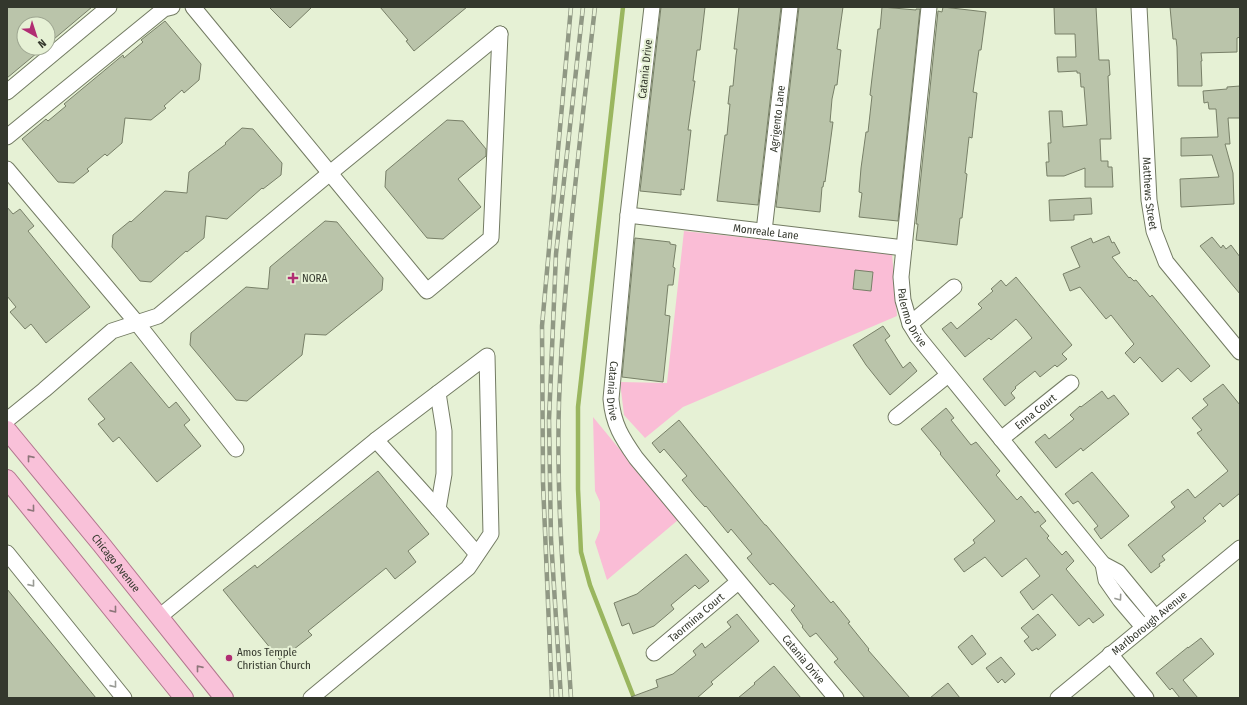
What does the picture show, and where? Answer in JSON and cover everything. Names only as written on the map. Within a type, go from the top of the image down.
[{"type":"main road","name":"Chicago Avenue","points":[[7,430],[101,544],[224,698]]},
{"type":"main road","points":[[7,479],[184,698]]},
{"type":"street","points":[[7,92],[109,7]]},
{"type":"street","points":[[7,137],[164,9],[172,7]]},
{"type":"street","points":[[7,420],[112,331],[158,316],[330,173],[500,34],[491,238],[427,291],[330,173],[193,7]]},
{"type":"street","name":"Catania Drive","points":[[652,7],[628,215],[610,399],[612,412],[616,427],[636,458],[738,582],[828,696]]},
{"type":"street","name":"Agrigento Lane","points":[[764,231],[790,7]]},
{"type":"street","name":"Palermo Drive","points":[[929,7],[901,277],[903,300],[910,324],[918,337],[948,375],[1103,564],[1118,572],[1155,617]]},
{"type":"street","name":"Matthews Street","points":[[1139,7],[1149,200],[1154,231],[1166,262],[1240,352]]},
{"type":"street","points":[[7,169],[137,323],[236,449]]},
{"type":"street","name":"Monreale Lane","points":[[628,215],[904,248]]},
{"type":"street","points":[[910,324],[954,287]]},
{"type":"street","points":[[159,617],[376,440],[487,356],[491,534],[468,568],[311,698]]},
{"type":"street","points":[[896,417],[948,375]]},
{"type":"street","name":"Enna Court","points":[[1001,440],[1071,383]]},
{"type":"street","points":[[438,393],[444,431],[444,474],[438,509]]},
{"type":"street","points":[[376,440],[477,554]]},
{"type":"street","name":"Marlborough Avenue","points":[[1058,698],[1240,548]]},
{"type":"street","points":[[7,553],[124,698]]},
{"type":"street","name":"Palermo Drive","points":[[1103,564],[1106,580],[1120,600],[1143,627]]},
{"type":"street","name":"Taormina Court","points":[[654,653],[738,582]]},
{"type":"street","points":[[1110,654],[1146,698]]},
{"type":"shaded area","points":[[684,231],[892,253],[897,316],[683,407],[645,438],[624,415],[620,382],[667,383]]},
{"type":"shaded area","points":[[593,417],[678,520],[607,580],[595,542],[600,530],[600,502],[595,491]]},
{"type":"building","points":[[7,7],[92,7],[56,37],[56,16],[16,16],[16,56],[33,56],[7,78]]},
{"type":"building","points":[[269,7],[312,7],[290,28]]},
{"type":"building","points":[[380,7],[467,7],[414,51],[406,41],[408,40]]},
{"type":"building","points":[[661,7],[705,7],[700,50],[697,50],[693,81],[695,81],[688,130],[691,130],[684,190],[681,189],[681,195],[640,191]]},
{"type":"building","points":[[739,7],[781,7],[758,205],[717,201],[725,135],[727,135],[730,86],[733,86],[737,49],[734,49]]},
{"type":"building","points":[[799,7],[843,7],[837,49],[841,50],[837,85],[835,85],[832,99],[830,122],[833,122],[825,182],[824,181],[822,187],[820,212],[776,207]]},
{"type":"building","points":[[882,7],[916,10],[920,9],[898,221],[859,217],[862,193],[859,192],[861,168],[866,132],[868,132],[872,96],[870,95]]},
{"type":"building","points":[[943,7],[986,12],[973,92],[977,93],[972,138],[969,137],[965,173],[967,174],[957,245],[916,240],[918,224],[916,224],[938,11],[942,12]]},
{"type":"building","points":[[1054,7],[1096,7],[1099,60],[1109,60],[1110,75],[1108,76],[1111,139],[1100,139],[1101,161],[1108,161],[1108,167],[1112,167],[1113,187],[1085,187],[1085,168],[1064,176],[1047,176],[1046,162],[1049,162],[1048,143],[1051,143],[1049,111],[1062,111],[1063,127],[1087,125],[1084,87],[1081,87],[1080,73],[1077,73],[1077,71],[1058,72],[1057,57],[1076,57],[1075,34],[1055,34]]},
{"type":"building","points":[[1170,7],[1240,7],[1240,37],[1237,38],[1237,52],[1201,53],[1202,86],[1178,86],[1177,47],[1176,39],[1173,39]]},
{"type":"building","points":[[165,21],[201,64],[199,80],[184,93],[182,90],[164,106],[166,108],[151,120],[125,118],[122,143],[107,156],[105,154],[87,169],[89,171],[74,183],[58,182],[22,139],[46,119],[48,121],[66,106],[64,104],[123,55],[124,58],[143,42],[141,40]]},
{"type":"building","points":[[1240,86],[1240,118],[1228,118],[1230,144],[1225,144],[1233,173],[1234,204],[1181,207],[1180,179],[1219,177],[1212,155],[1181,156],[1181,138],[1218,137],[1216,109],[1209,109],[1208,102],[1204,103],[1203,91],[1227,89],[1227,87]]},
{"type":"building","points":[[447,120],[463,121],[486,149],[486,156],[458,179],[481,207],[443,239],[427,238],[385,187],[386,171]]},
{"type":"building","points":[[242,128],[253,129],[282,163],[281,175],[263,189],[262,188],[227,219],[206,216],[204,238],[187,252],[186,251],[151,282],[140,281],[112,247],[113,235],[130,221],[131,222],[165,191],[187,193],[189,172],[226,144],[225,143]]},
{"type":"building","points":[[1091,198],[1092,214],[1074,215],[1074,220],[1050,221],[1049,200]]},
{"type":"building","points":[[7,207],[13,214],[20,209],[34,226],[28,231],[90,307],[46,343],[31,324],[25,329],[10,312],[16,307],[7,296]]},
{"type":"building","points":[[325,221],[337,222],[383,278],[382,290],[326,335],[305,334],[302,355],[247,401],[236,400],[190,345],[191,333],[246,287],[268,289],[270,267]]},
{"type":"building","points":[[1109,236],[1112,243],[1114,242],[1120,253],[1112,257],[1129,278],[1130,277],[1134,281],[1136,280],[1150,297],[1152,295],[1210,366],[1191,382],[1178,368],[1162,382],[1140,357],[1134,363],[1125,353],[1134,344],[1111,315],[1106,319],[1080,287],[1070,291],[1063,274],[1080,267],[1071,247],[1091,238],[1093,243]]},
{"type":"building","points":[[1212,237],[1221,248],[1223,245],[1226,249],[1231,245],[1240,257],[1240,294],[1200,246]]},
{"type":"building","points":[[635,238],[670,242],[670,244],[676,245],[673,267],[675,268],[673,285],[668,285],[665,315],[670,316],[663,382],[622,377]]},
{"type":"building","points":[[855,270],[873,272],[871,291],[853,289]]},
{"type":"building","points":[[1016,277],[1072,345],[1062,354],[1067,359],[1057,367],[1055,365],[1040,377],[1035,371],[1015,387],[1016,388],[1011,393],[1015,398],[1005,406],[983,379],[1032,338],[1024,328],[1016,319],[991,340],[989,338],[965,357],[942,329],[951,322],[957,329],[982,308],[978,304],[993,291],[991,289],[1001,280],[1006,286]]},
{"type":"building","points":[[883,326],[890,336],[885,340],[903,368],[910,362],[917,371],[890,395],[866,365],[853,345]]},
{"type":"building","points":[[131,362],[169,408],[176,402],[190,420],[184,425],[201,446],[157,482],[119,437],[113,442],[98,424],[105,419],[88,399]]},
{"type":"building","points":[[1223,384],[1240,405],[1240,493],[1223,507],[1220,503],[1203,518],[1206,521],[1162,556],[1165,560],[1151,573],[1128,545],[1175,507],[1171,502],[1188,489],[1195,498],[1228,471],[1197,433],[1202,430],[1192,418],[1208,405],[1203,399]]},
{"type":"building","points":[[1102,391],[1108,399],[1114,395],[1129,414],[1083,451],[1081,448],[1056,468],[1035,442],[1045,434],[1049,439],[1074,419],[1070,415]]},
{"type":"building","points":[[946,408],[954,418],[951,420],[971,445],[976,442],[1000,471],[996,475],[1017,500],[1021,496],[1035,513],[1038,511],[1046,521],[1040,526],[1049,536],[1047,538],[1062,555],[1066,551],[1074,561],[1066,569],[1104,615],[1093,623],[1089,618],[1079,626],[1052,594],[1033,610],[1020,592],[1040,576],[1026,558],[1002,577],[985,557],[964,572],[954,559],[975,543],[973,540],[995,521],[921,429]]},
{"type":"building","points":[[679,420],[831,603],[833,601],[850,622],[848,623],[869,649],[868,650],[910,698],[865,698],[834,662],[838,659],[816,633],[810,637],[791,610],[795,606],[773,583],[770,585],[747,558],[752,554],[731,529],[728,533],[706,506],[705,507],[696,497],[682,480],[687,476],[664,449],[660,453],[652,443]]},
{"type":"building","points":[[378,471],[429,534],[408,551],[416,562],[395,579],[386,568],[308,631],[312,635],[280,660],[223,590],[255,565],[257,568]]},
{"type":"building","points":[[1092,472],[1129,516],[1101,539],[1094,529],[1098,526],[1078,501],[1073,504],[1065,494]]},
{"type":"building","points":[[686,554],[709,581],[699,589],[695,585],[671,605],[674,609],[654,626],[633,634],[629,623],[622,626],[614,603],[637,594]]},
{"type":"building","points":[[7,589],[65,660],[96,698],[7,698]]},
{"type":"building","points":[[737,614],[759,641],[711,682],[713,684],[697,698],[631,697],[658,687],[656,680],[673,674],[696,655],[693,651],[702,643],[705,648],[731,627],[727,622]]},
{"type":"building","points":[[1038,614],[1056,635],[1038,650],[1037,648],[1032,651],[1024,641],[1029,637],[1021,628]]},
{"type":"building","points":[[972,635],[986,654],[972,665],[958,647]]},
{"type":"building","points":[[1201,638],[1214,654],[1183,680],[1198,698],[1180,698],[1172,688],[1170,690],[1156,673]]},
{"type":"building","points":[[1001,657],[1015,674],[1005,683],[1002,679],[998,683],[986,668]]},
{"type":"building","points":[[774,666],[801,698],[738,698],[755,684],[754,683]]},
{"type":"building","points":[[948,683],[960,698],[930,698]]},
{"type":"waterway","points":[[623,7],[578,407],[578,489],[581,552],[590,585],[634,698]]},
{"type":"railway","points":[[552,698],[543,483],[542,326],[571,7]]},
{"type":"railway","points":[[561,698],[551,539],[549,420],[556,254],[583,7]]},
{"type":"railway","points":[[571,698],[560,513],[558,439],[559,402],[561,353],[578,155],[595,7]]},
{"type":"place","name":"NORA","points":[[293,278]]},
{"type":"place","name":"Amos Temple Christian Church","points":[[229,658]]}]
